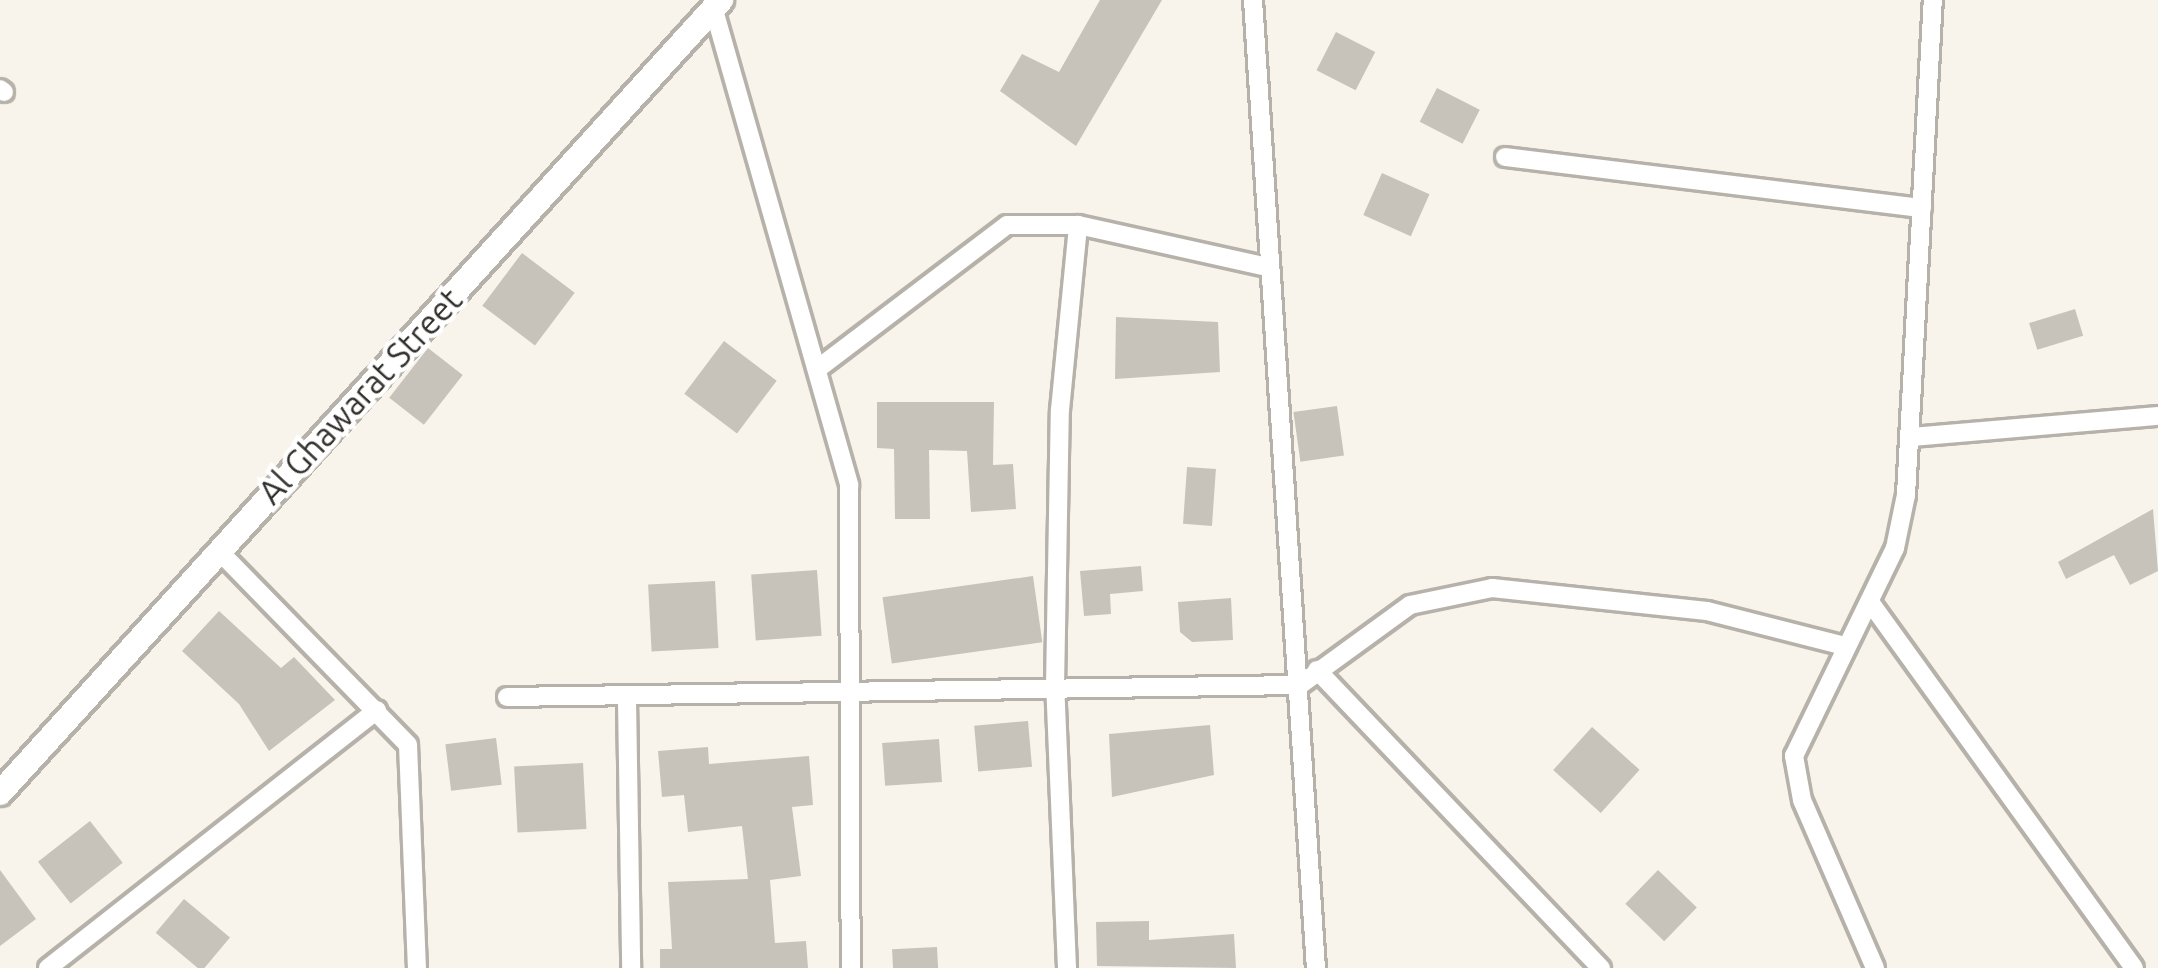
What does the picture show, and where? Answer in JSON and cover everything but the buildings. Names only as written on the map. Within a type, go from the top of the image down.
[{"type":"street","points":[[1253,0],[1263,266],[1300,685],[1316,968]]},
{"type":"street","points":[[1875,968],[1802,800],[1794,755],[1840,645],[1870,602],[1895,548],[1912,437],[1933,0]]},
{"type":"street","points":[[717,5],[849,485],[851,968]]},
{"type":"street","name":"Al Ghawarat Street","points":[[0,793],[717,5]]},
{"type":"street","points":[[1504,157],[1922,208]]},
{"type":"street","points":[[820,367],[984,236],[1034,220],[1078,225],[1263,266]]},
{"type":"street","points":[[1067,968],[1055,687],[1060,410],[1078,225]]},
{"type":"street","points":[[1912,437],[2158,416]]},
{"type":"street","points":[[218,550],[408,745],[415,774],[417,968]]},
{"type":"street","points":[[507,698],[627,700],[1300,685],[1410,604],[1492,588],[1707,611],[1840,645]]},
{"type":"street","points":[[1870,602],[2134,968]]},
{"type":"street","points":[[1317,670],[1601,968]]},
{"type":"street","points":[[627,700],[632,968]]},
{"type":"street","points":[[48,968],[377,710]]}]
